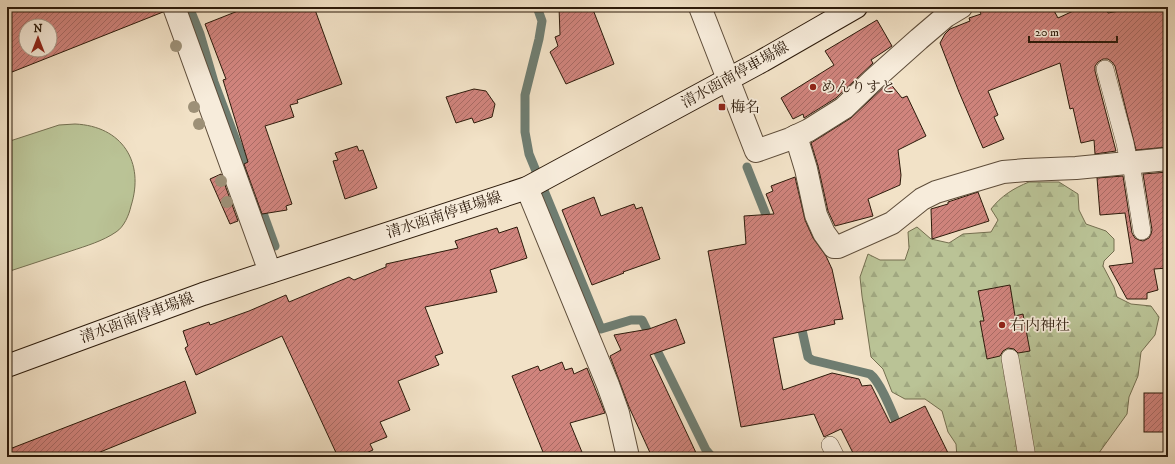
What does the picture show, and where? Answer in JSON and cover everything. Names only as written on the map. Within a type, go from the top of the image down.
[{"type":"street","points":[[174,7],[270,272]]},
{"type":"street","points":[[700,7],[756,151],[796,136],[844,108],[919,39],[946,16],[961,7]]},
{"type":"street","name":"清水函南停車場線","points":[[7,366],[203,294],[527,188],[729,79],[856,7]]},
{"type":"street","points":[[796,136],[806,169],[816,215],[824,233],[834,247],[838,247],[892,223],[922,199],[936,192],[1003,172],[1168,159]]},
{"type":"street","points":[[527,188],[608,385],[618,413],[628,457]]},
{"type":"lane","points":[[1105,69],[1130,163],[1142,231]]},
{"type":"lane","points":[[1010,358],[1027,457]]},
{"type":"green space","points":[[75,124],[91,126],[106,131],[117,139],[126,149],[132,161],[135,175],[135,190],[124,224],[119,230],[100,241],[7,272],[7,142],[59,125]]},
{"type":"green space","points":[[1029,182],[1059,182],[1078,194],[1079,210],[1086,224],[1106,231],[1114,239],[1114,251],[1104,261],[1103,266],[1114,287],[1117,297],[1131,304],[1151,306],[1159,317],[1155,335],[1141,352],[1138,376],[1129,397],[1127,414],[1096,457],[957,457],[956,444],[948,432],[942,411],[925,399],[905,399],[892,392],[883,369],[871,357],[860,277],[868,254],[880,260],[905,260],[909,248],[908,232],[917,227],[931,239],[949,243],[963,234],[991,232],[998,220],[991,209],[1008,193]]},
{"type":"building","points":[[7,7],[162,7],[163,12],[58,54],[58,18],[18,18],[18,58],[47,58],[7,74]]},
{"type":"building","points":[[248,7],[314,7],[342,84],[297,100],[298,103],[290,105],[294,117],[265,126],[292,204],[286,206],[287,210],[262,214],[244,164],[248,162],[223,80],[226,79],[205,24]]},
{"type":"building","points":[[559,7],[592,7],[614,64],[566,84],[550,52],[558,46],[555,37],[560,35]]},
{"type":"building","points":[[978,7],[1052,7],[1058,18],[1082,7],[1105,7],[1108,13],[1141,7],[1168,7],[1168,147],[1136,150],[1115,66],[1108,59],[1103,59],[1095,66],[1095,71],[1116,151],[1095,154],[1094,140],[1081,143],[1073,108],[1070,109],[1060,63],[988,91],[998,115],[994,117],[1004,139],[983,148],[940,43],[950,29],[970,21],[969,18],[981,14]]},
{"type":"building","points":[[877,20],[892,46],[871,60],[873,63],[836,98],[804,118],[803,114],[793,119],[781,98],[834,65],[825,51]]},
{"type":"building","points":[[889,82],[902,98],[907,96],[926,136],[898,150],[901,175],[900,185],[868,199],[873,216],[835,226],[828,211],[818,166],[811,143],[851,118]]},
{"type":"building","points":[[474,89],[486,91],[495,104],[492,117],[474,123],[472,118],[456,123],[446,97]]},
{"type":"building","points":[[357,146],[359,151],[363,150],[377,188],[345,199],[333,161],[338,160],[335,153]]},
{"type":"building","points":[[1168,172],[1168,268],[1154,269],[1158,290],[1147,293],[1147,299],[1127,299],[1109,266],[1133,263],[1125,213],[1100,215],[1097,178],[1123,176],[1132,233],[1135,238],[1143,241],[1149,238],[1152,230],[1143,174]]},
{"type":"building","points":[[221,174],[238,221],[230,224],[210,179]]},
{"type":"building","points":[[795,177],[805,220],[813,238],[826,256],[832,269],[843,319],[834,320],[835,324],[773,338],[783,390],[832,373],[859,379],[862,386],[871,385],[890,423],[925,406],[950,457],[855,457],[841,429],[824,437],[814,414],[741,427],[708,251],[746,244],[744,216],[774,214],[766,194],[773,191],[771,186]]},
{"type":"building","points":[[978,192],[989,221],[932,239],[931,209]]},
{"type":"building","points":[[594,197],[601,216],[634,204],[636,209],[642,207],[660,259],[592,285],[562,210]]},
{"type":"building","points":[[517,227],[527,258],[490,270],[497,292],[425,307],[443,353],[435,356],[439,365],[398,381],[410,410],[380,422],[387,437],[370,444],[373,450],[357,457],[338,457],[282,336],[196,375],[185,348],[188,346],[183,331],[209,322],[210,325],[249,311],[286,295],[289,302],[349,277],[354,280],[386,267],[386,264],[458,248],[455,241],[497,228],[499,233]]},
{"type":"building","points":[[1010,285],[1015,316],[1023,314],[1030,351],[1018,353],[1014,349],[1008,348],[1003,351],[1000,356],[987,359],[980,321],[984,321],[978,291]]},
{"type":"building","points":[[676,319],[685,343],[650,355],[698,457],[652,457],[629,407],[610,356],[621,350],[614,335],[649,329]]},
{"type":"building","points":[[562,362],[565,370],[572,368],[574,374],[587,368],[605,413],[570,423],[584,457],[545,457],[512,376],[538,366],[540,371]]},
{"type":"building","points":[[185,381],[196,413],[88,457],[7,457],[7,450]]},
{"type":"building","points":[[1144,393],[1168,393],[1168,432],[1144,432]]},
{"type":"waterway","points":[[189,7],[200,34],[214,82],[249,175]]},
{"type":"waterway","points":[[537,7],[542,21],[525,95],[525,132],[529,154],[601,329],[631,320],[642,320],[706,450],[712,457]]},
{"type":"waterway","points":[[747,167],[770,225]]},
{"type":"waterway","points":[[259,202],[275,246]]},
{"type":"waterway","points":[[800,321],[808,357],[812,360],[870,374],[883,392],[900,431]]},
{"type":"place","name":"めんりすと","points":[[813,87]]},
{"type":"place","name":"梅名","points":[[722,107]]},
{"type":"place","name":"右内神社","points":[[1002,325]]}]
